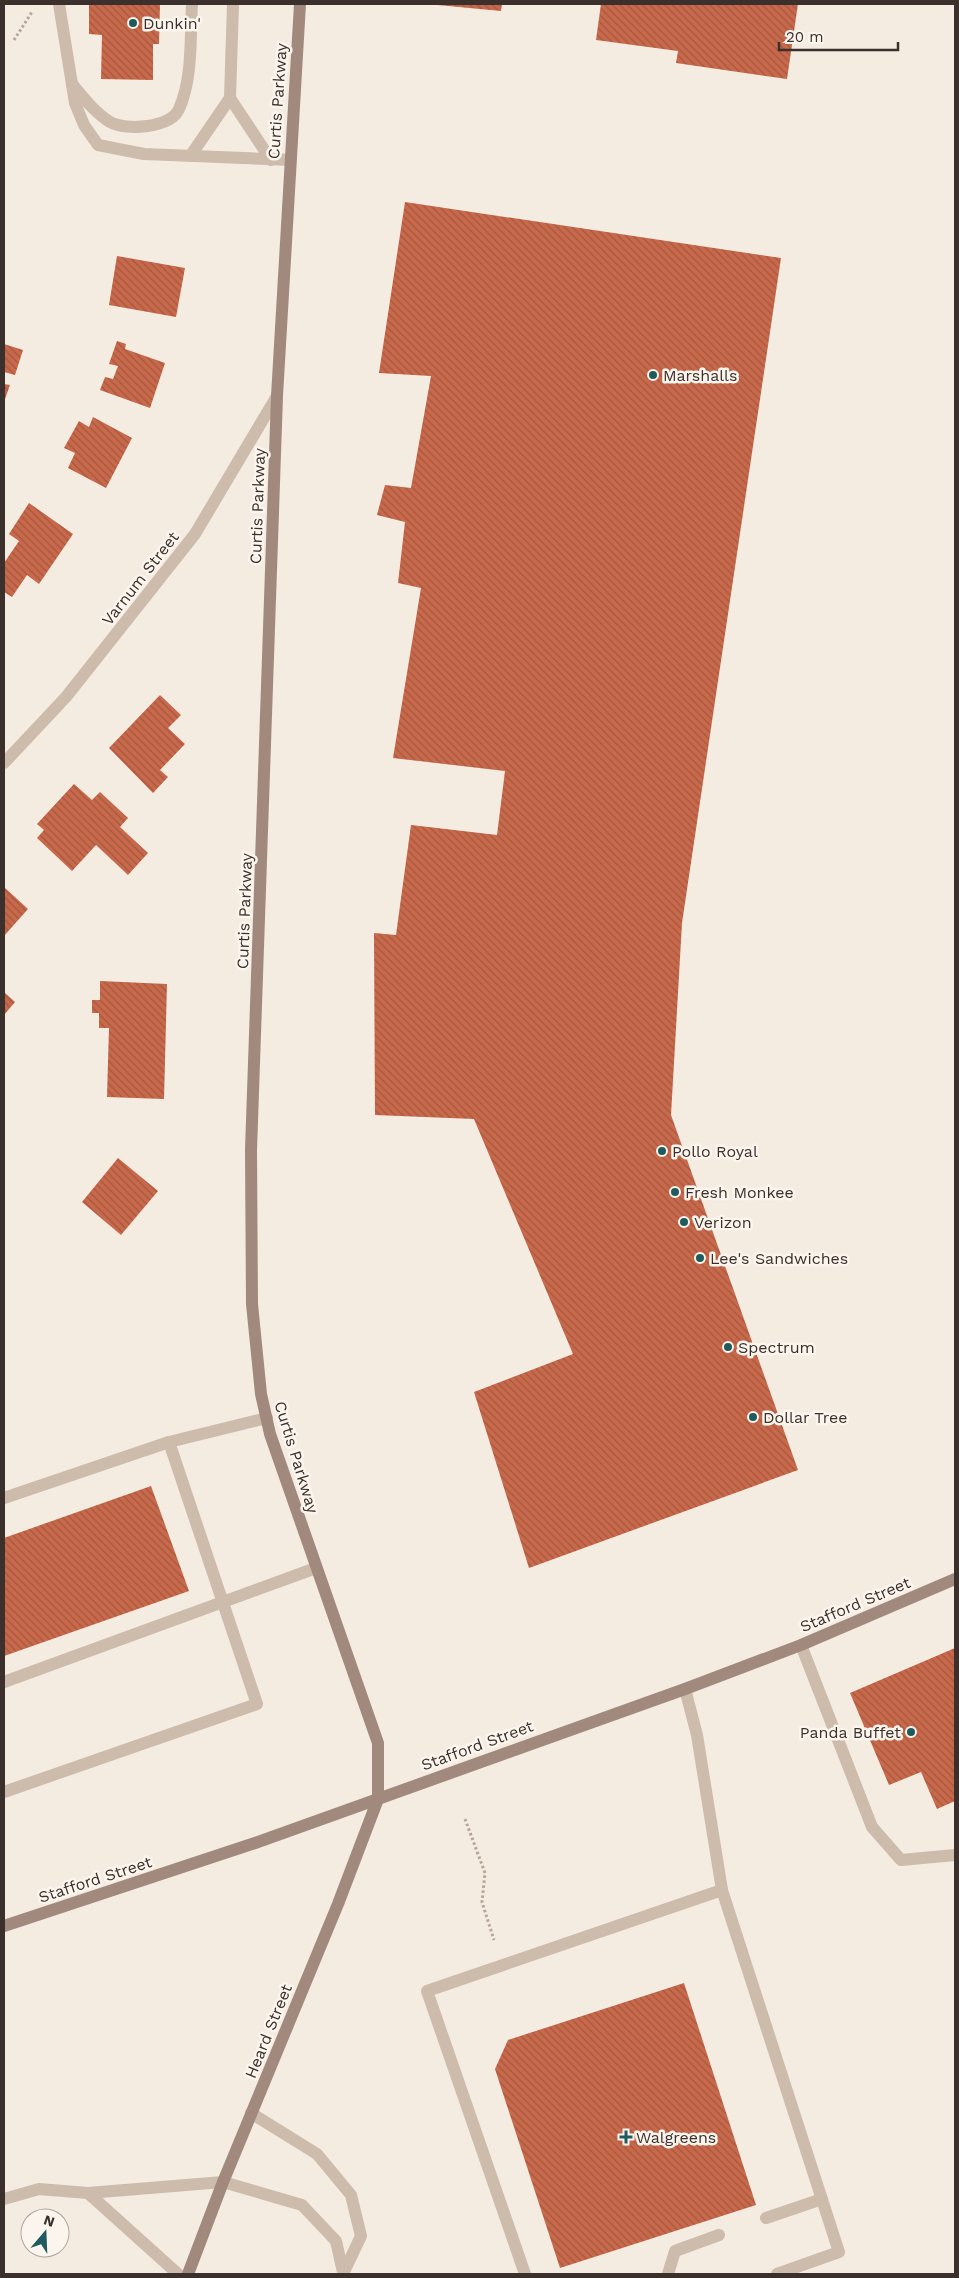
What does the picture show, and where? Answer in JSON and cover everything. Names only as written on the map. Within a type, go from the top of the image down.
[{"type":"street","points":[[59,4],[71,82],[78,111],[84,125],[98,145],[144,154],[290,160]]},
{"type":"street","points":[[71,82],[92,107],[111,123],[140,127],[164,123],[178,112],[187,89],[192,4]]},
{"type":"street","points":[[191,155],[230,98],[233,4]]},
{"type":"street","name":"Curtis Parkway","points":[[300,4],[277,396],[252,1150],[252,1304],[261,1394],[270,1434],[378,1743],[378,1799]]},
{"type":"street","points":[[230,98],[271,160]]},
{"type":"street","name":"Varnum Street","points":[[4,763],[66,697],[196,534],[277,396]]},
{"type":"street","points":[[4,1498],[169,1442],[267,1418]]},
{"type":"street","points":[[4,1792],[257,1704],[224,1601],[169,1442]]},
{"type":"street","points":[[4,1682],[316,1568]]},
{"type":"street","name":"Stafford Street","points":[[4,1926],[255,1843],[436,1776],[685,1689],[802,1645],[955,1579]]},
{"type":"street","points":[[802,1645],[872,1827],[902,1860],[955,1855]]},
{"type":"street","points":[[685,1689],[697,1735],[722,1890],[839,2252],[777,2274]]},
{"type":"street","name":"Heard Street","points":[[188,2274],[223,2182],[338,1904],[378,1799]]},
{"type":"street","points":[[525,2274],[427,1991],[722,1890]]},
{"type":"street","points":[[251,2113],[317,2154],[351,2195],[361,2236],[343,2273]]},
{"type":"street","points":[[4,2199],[39,2189],[88,2194],[223,2182],[302,2205],[336,2241],[343,2273]]},
{"type":"street","points":[[88,2194],[178,2274]]},
{"type":"street","points":[[766,2218],[822,2199]]},
{"type":"street","points":[[668,2274],[675,2251],[719,2235]]},
{"type":"path","points":[[14,40],[33,9]]},
{"type":"path","points":[[465,1819],[485,1873],[482,1902],[501,1965]]},
{"type":"building","points":[[89,4],[160,4],[159,44],[153,44],[153,80],[101,79],[102,35],[89,34]]},
{"type":"building","points":[[427,4],[502,4],[501,11]]},
{"type":"building","points":[[601,4],[798,4],[787,79],[676,63],[678,51],[596,40]]},
{"type":"building","points":[[405,202],[781,258],[682,923],[671,1115],[798,1470],[529,1568],[474,1392],[573,1354],[474,1119],[375,1115],[374,933],[396,935],[411,825],[497,835],[505,771],[393,758],[421,588],[398,583],[405,522],[377,515],[385,485],[411,488],[431,376],[379,373]]},
{"type":"building","points":[[117,256],[185,268],[176,317],[109,305]]},
{"type":"building","points":[[117,341],[126,344],[125,349],[165,363],[150,408],[100,390],[105,377],[113,379],[118,366],[109,364]]},
{"type":"building","points":[[4,344],[23,350],[15,375],[4,372]]},
{"type":"building","points":[[4,384],[10,385],[4,402]]},
{"type":"building","points":[[93,417],[132,438],[106,488],[68,468],[75,453],[64,448],[79,421],[89,427]]},
{"type":"building","points":[[29,503],[73,534],[39,584],[27,575],[12,597],[4,592],[4,563],[19,541],[9,534]]},
{"type":"building","points":[[160,695],[181,715],[168,728],[185,744],[160,770],[168,777],[153,793],[109,748]]},
{"type":"building","points":[[74,784],[92,800],[100,792],[128,818],[120,827],[148,853],[128,875],[96,845],[72,871],[37,838],[44,830],[37,824]]},
{"type":"building","points":[[4,887],[28,909],[4,936]]},
{"type":"building","points":[[100,981],[167,984],[164,1099],[107,1097],[109,1028],[99,1028],[99,1013],[92,1013],[92,1000],[100,1000]]},
{"type":"building","points":[[4,992],[15,1002],[4,1015]]},
{"type":"building","points":[[118,1158],[158,1191],[121,1235],[82,1202]]},
{"type":"building","points":[[151,1486],[189,1591],[4,1656],[4,1538]]},
{"type":"building","name":"Panda Buffet","points":[[955,1648],[955,1801],[937,1809],[921,1772],[889,1785],[850,1693]]},
{"type":"building","name":"Walgreens","points":[[684,1983],[756,2205],[560,2268],[495,2069],[508,2040]]},
{"type":"place","name":"Dunkin'","points":[[133,23]]},
{"type":"place","name":"Marshalls","points":[[653,375]]},
{"type":"place","name":"Pollo Royal","points":[[662,1151]]},
{"type":"place","name":"Fresh Monkee","points":[[675,1192]]},
{"type":"place","name":"Verizon","points":[[684,1222]]},
{"type":"place","name":"Lee's Sandwiches","points":[[700,1258]]},
{"type":"place","name":"Spectrum","points":[[728,1347]]},
{"type":"place","name":"Dollar Tree","points":[[753,1417]]},
{"type":"place","name":"Panda Buffet","points":[[911,1732]]},
{"type":"place","name":"Walgreens","points":[[626,2137]]}]
